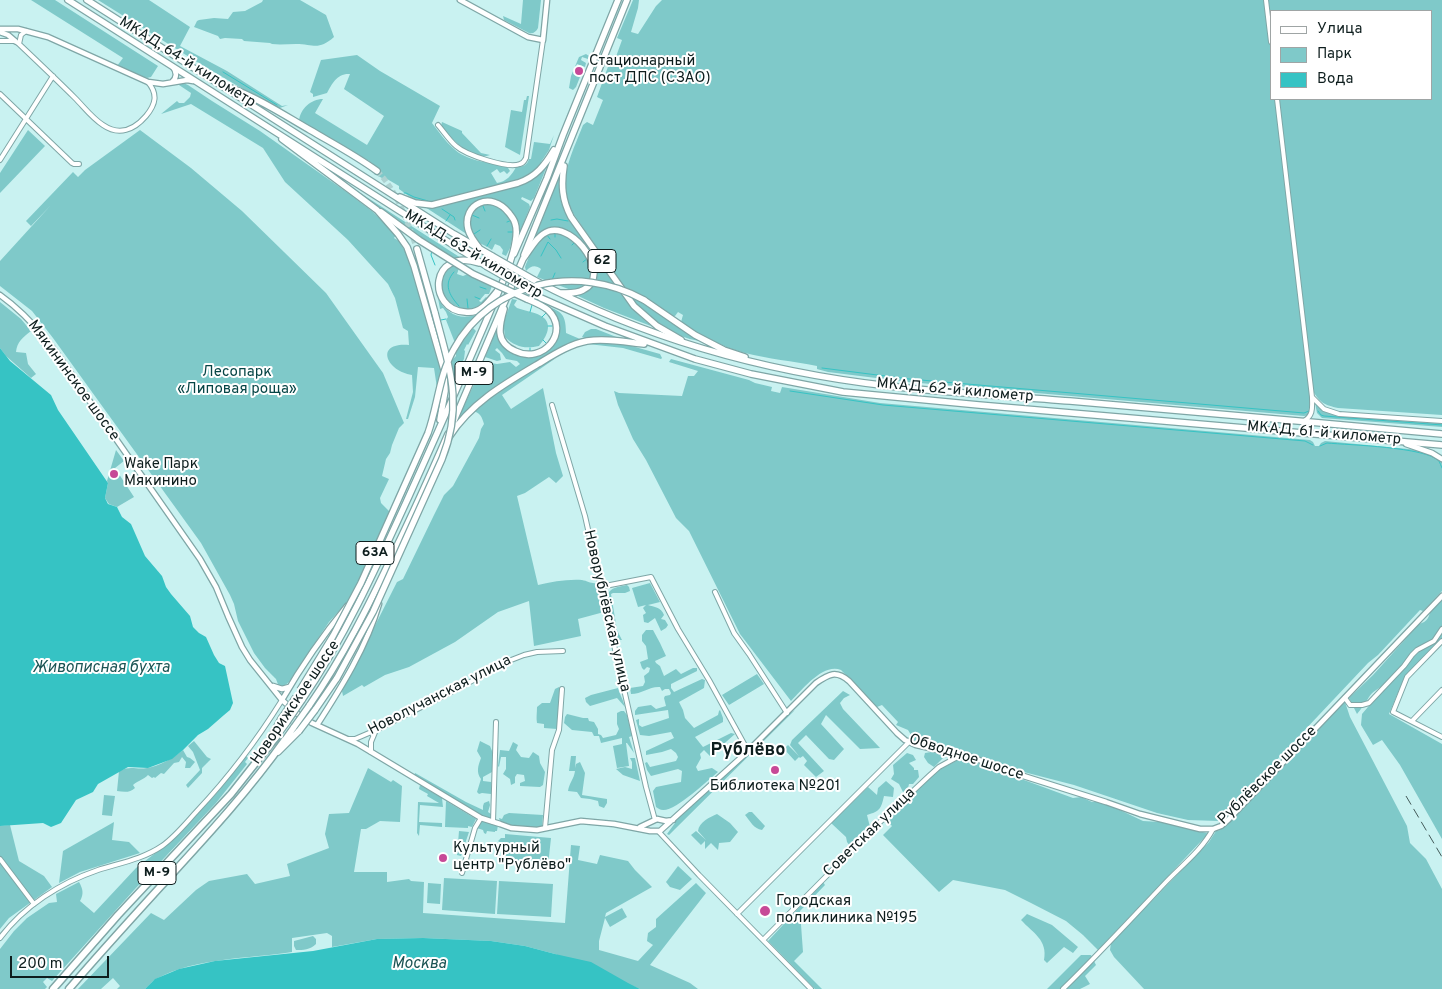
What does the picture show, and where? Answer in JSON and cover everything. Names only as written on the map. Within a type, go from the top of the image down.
[{"type":"highway","name":"Новорижское шоссе","points":[[53,989],[118,915],[213,813],[261,758],[276,737]]},
{"type":"highway","name":"Новорижское шоссе","points":[[69,989],[220,822],[284,741]]},
{"type":"main road","name":"МКАД, 64-й километр","points":[[68,0],[241,110]]},
{"type":"main road","name":"МКАД, 64-й километр","points":[[88,0],[287,126]]},
{"type":"main road","points":[[512,258],[547,178],[618,0]]},
{"type":"main road","points":[[568,149],[627,0]]},
{"type":"main road","points":[[219,84],[241,92],[293,120],[377,170]]},
{"type":"main road","name":"МКАД, 63-й километр","points":[[241,110],[484,265],[548,301],[605,326],[722,366]]},
{"type":"main road","name":"МКАД, 63-й километр","points":[[287,126],[480,249],[558,293],[602,314],[705,350]]},
{"type":"main road","points":[[269,128],[287,144],[419,240],[472,274],[548,310],[554,320],[556,331],[552,342],[540,353],[530,355],[519,353],[505,345],[502,340],[500,323],[508,292]]},
{"type":"main road","points":[[396,196],[414,203],[432,205],[518,183],[530,178],[541,170],[563,135]]},
{"type":"main road","name":"Новорижское шоссе","points":[[284,741],[296,729],[326,681],[349,642],[389,563],[440,454],[568,149]]},
{"type":"main road","name":"62","points":[[568,149],[564,164],[562,188],[564,202],[571,217],[634,306],[657,326],[690,345]]},
{"type":"main road","points":[[480,249],[470,235],[469,216],[474,207],[479,203],[486,201],[494,202],[504,207],[514,221],[516,228],[512,258]]},
{"type":"main road","points":[[377,210],[398,234],[412,258],[442,364],[445,384],[440,420],[434,442]]},
{"type":"main road","points":[[522,259],[540,237],[548,231],[562,231],[574,238],[594,264],[592,281],[584,290],[558,293]]},
{"type":"main road","points":[[268,763],[296,729],[315,710],[338,678],[373,612],[442,459],[450,437],[453,418],[453,389],[417,249]]},
{"type":"main road","name":"Новорижское шоссе","points":[[276,737],[284,721],[334,651],[372,576],[434,442],[512,258]]},
{"type":"main road","points":[[484,265],[461,259],[447,265],[438,284],[444,302],[456,310],[471,312],[483,307],[500,288]]},
{"type":"main road","name":"63A","points":[[299,699],[300,690],[333,636],[361,583],[428,433],[446,366],[460,339],[484,312],[508,296],[530,287],[571,280],[601,283],[618,288],[644,300],[679,324],[724,350],[775,368]]},
{"type":"main road","points":[[440,454],[454,429],[485,398],[553,355],[584,341],[594,340],[660,346]]},
{"type":"main road","name":"МКАД, 62-й километр","points":[[705,350],[775,368],[888,386],[1208,413]]},
{"type":"main road","name":"МКАД, 62-й километр","points":[[722,366],[777,380],[843,392],[960,404],[1207,424]]},
{"type":"main road","name":"МКАД, 61-й километр","points":[[1208,413],[1442,434]]},
{"type":"main road","name":"МКАД, 61-й километр","points":[[1207,424],[1442,445]]},
{"type":"main road","points":[[261,758],[284,721]]},
{"type":"street","points":[[460,0],[528,37],[542,40]]},
{"type":"street","points":[[438,125],[454,145],[480,159],[512,164],[523,162],[526,158],[547,0]]},
{"type":"street","points":[[1266,0],[1270,34]]},
{"type":"street","points":[[0,30],[12,28],[62,43],[154,86],[187,80],[196,82]]},
{"type":"street","points":[[0,30],[17,42],[98,121],[113,131],[127,130],[139,124],[154,104],[154,86]]},
{"type":"street","points":[[17,42],[26,31]]},
{"type":"street","points":[[0,41],[17,42]]},
{"type":"street","points":[[171,83],[176,76],[172,66]]},
{"type":"street","points":[[0,160],[53,76]]},
{"type":"street","points":[[0,94],[72,163],[79,164]]},
{"type":"street","points":[[1277,100],[1312,396],[1311,416],[1302,422]]},
{"type":"street","name":"Мякининское шоссе","points":[[0,295],[18,309],[41,333],[200,559],[216,588],[242,647],[282,700]]},
{"type":"street","points":[[1312,396],[1324,409],[1339,414],[1442,421]]},
{"type":"street","name":"Новорублёвская улица","points":[[552,405],[585,516],[646,787],[656,820]]},
{"type":"street","points":[[1388,440],[1424,450],[1442,459]]},
{"type":"street","points":[[317,725],[356,658],[372,625],[389,563]]},
{"type":"street","points":[[0,938],[20,915],[56,889],[77,878],[142,857],[172,838],[227,777],[248,750],[330,627],[372,576]]},
{"type":"street","points":[[600,587],[651,577],[748,751]]},
{"type":"street","points":[[715,592],[734,633],[786,713]]},
{"type":"street","name":"Рублёвское шоссе","points":[[1063,989],[1208,840],[1213,829],[1221,826],[1228,820],[1441,597]]},
{"type":"street","points":[[1345,698],[1350,705],[1369,703],[1412,655],[1420,648],[1434,641],[1442,629]]},
{"type":"street","points":[[1442,641],[1407,677],[1393,710],[1442,737]]},
{"type":"street","name":"Новолучанская улица","points":[[348,738],[352,739],[376,730],[454,691],[506,662],[537,652],[563,651]]},
{"type":"street","name":"Обводное шоссе","points":[[659,830],[674,819],[748,751],[816,683],[832,674],[840,675],[849,681],[897,733],[909,742],[924,748],[963,754],[1014,773],[1140,814],[1200,829],[1213,829]]},
{"type":"street","points":[[269,684],[282,690],[290,686]]},
{"type":"street","points":[[545,828],[552,750],[559,730],[562,689]]},
{"type":"street","points":[[1412,721],[1442,690]]},
{"type":"street","points":[[282,700],[300,716],[348,738],[481,818],[511,828],[537,830],[578,821],[659,830]]},
{"type":"street","points":[[493,822],[496,722]]},
{"type":"street","points":[[371,752],[371,742],[376,730]]},
{"type":"street","points":[[358,744],[361,736]]},
{"type":"street","points":[[737,914],[909,742]]},
{"type":"street","name":"Советская улица","points":[[763,940],[879,823],[929,776],[939,767],[963,754]]},
{"type":"street","points":[[462,873],[481,818]]},
{"type":"street","points":[[636,828],[656,820],[666,821],[674,819]]},
{"type":"street","points":[[656,820],[652,827],[659,830],[737,914],[811,989]]},
{"type":"street","points":[[656,820],[664,824],[659,830]]},
{"type":"street","points":[[0,859],[34,904]]},
{"type":"green space","points":[[31,0],[55,0],[158,66],[151,77],[147,78],[117,66],[123,58]]},
{"type":"green space","points":[[98,0],[149,0],[190,27],[180,46],[227,71],[282,106],[288,105],[277,109]]},
{"type":"green space","points":[[263,0],[300,0],[326,15],[334,37],[324,44],[316,46],[272,44],[244,41],[242,39],[220,39],[218,36],[194,27],[199,20],[228,19],[233,12],[245,11]]},
{"type":"green space","points":[[523,0],[541,0],[538,28],[533,33],[529,33],[504,20],[503,16],[521,24]]},
{"type":"green space","points":[[633,0],[639,0],[631,32],[638,34],[662,0],[1442,0],[1442,415],[1338,408],[1323,403],[1313,391],[1309,391],[1311,409],[1309,415],[1304,416],[908,382],[828,372],[817,369],[817,366],[737,351],[705,337],[682,324],[683,315],[678,312],[673,316],[645,297],[643,302],[699,341],[672,332],[655,322],[634,302],[573,213],[566,190],[567,169],[570,158],[583,125],[587,122],[593,125],[603,100],[597,97],[609,64],[613,65],[622,40],[617,38]]},
{"type":"green space","points":[[586,54],[589,56],[588,59],[582,57],[581,60],[586,63],[585,67],[577,64],[573,74],[580,77],[573,90],[569,88],[571,76],[579,57]]},
{"type":"green space","points":[[357,55],[380,71],[440,106],[432,123],[447,142],[458,152],[478,161],[506,165],[510,171],[507,174],[504,171],[500,173],[497,169],[491,173],[497,183],[506,180],[516,167],[524,166],[531,159],[534,142],[550,144],[554,135],[542,163],[521,179],[440,201],[427,203],[414,200],[399,189],[399,186],[374,174],[378,168],[369,161],[299,121],[301,112],[310,103],[323,99],[315,113],[367,145],[384,116],[344,89],[350,74],[338,77],[327,93],[313,97],[313,94],[310,92],[321,60]]},
{"type":"green space","points":[[181,82],[260,131],[348,193],[373,212],[396,235],[394,238],[399,241],[409,258],[442,372],[437,388],[434,368],[418,367],[415,397],[408,419],[406,419],[413,392],[412,375],[403,372],[390,363],[388,352],[391,348],[398,345],[409,345],[408,331],[403,328],[395,298],[388,284],[348,240],[285,182],[263,148],[191,104],[161,114],[177,101],[184,103],[190,97],[191,93],[179,85],[178,83]]},
{"type":"green space","points":[[527,96],[529,96],[520,155],[505,147],[511,110],[522,112],[524,100],[526,100]]},
{"type":"green space","points":[[442,122],[462,131],[481,153],[490,155],[476,155],[463,148],[441,126]]},
{"type":"green space","points":[[28,130],[45,146],[0,193],[0,173]]},
{"type":"green space","name":"Лесопарк «Липовая роща»","points":[[140,130],[191,168],[242,211],[326,293],[383,373],[404,423],[399,428],[386,459],[382,476],[389,479],[380,498],[381,503],[391,513],[352,597],[329,622],[289,682],[284,686],[279,687],[276,679],[254,653],[238,621],[230,595],[201,543],[32,311],[0,286],[0,261],[51,205],[31,226],[26,221],[73,172],[78,177]]},
{"type":"green space","points":[[547,166],[534,198],[531,201],[522,197],[521,199],[529,204],[530,207],[518,237],[507,210],[498,201],[492,199],[479,202],[471,209],[468,235],[425,207],[434,207],[510,188]]},
{"type":"green space","points":[[559,176],[560,194],[565,212],[622,295],[651,326],[576,295],[586,292],[592,286],[590,255],[559,229],[532,242]]},
{"type":"green space","points":[[351,187],[461,258],[454,260]]},
{"type":"green space","points":[[484,204],[499,206],[512,221],[513,236],[506,256],[502,254],[503,250],[500,246],[495,244],[492,250],[475,240],[472,235],[470,219],[479,206]]},
{"type":"green space","points":[[557,232],[573,240],[591,262],[591,278],[585,287],[571,290],[537,277],[541,269],[534,266],[526,271],[525,267],[536,245],[540,240]]},
{"type":"green space","points":[[452,264],[459,268],[457,274],[463,276],[468,274],[492,286],[489,294],[485,294],[479,301],[481,302],[487,298],[482,305],[466,311],[457,309],[442,295],[441,277]]},
{"type":"green space","points":[[438,298],[445,308],[455,315],[466,317],[478,314],[455,343],[446,320],[448,317],[443,308],[440,309]]},
{"type":"green space","points":[[512,299],[517,300],[514,305],[517,308],[538,314],[547,321],[548,329],[544,340],[539,346],[520,346],[505,337],[504,329],[501,329]]},
{"type":"green space","points":[[0,302],[21,319],[31,331],[21,340],[16,352],[26,353],[28,364],[36,374],[31,378],[6,356],[0,348]]},
{"type":"green space","points":[[541,303],[557,310],[565,320],[566,333],[580,339],[552,353],[499,386],[475,403],[458,419],[480,371],[482,369],[489,371],[491,367],[484,364],[485,362],[497,364],[510,362],[516,367],[520,364],[517,361],[506,359],[497,348],[495,350],[500,354],[501,360],[497,361],[485,357],[496,331],[505,345],[520,355],[537,357],[551,347],[557,324]]},
{"type":"green space","points":[[473,328],[476,331],[464,350],[464,359],[453,379],[450,365],[456,356],[456,351]]},
{"type":"green space","points":[[596,329],[619,338],[582,337],[585,332]]},
{"type":"green space","points":[[588,344],[628,345],[660,354],[662,358],[623,348]]},
{"type":"green space","points":[[556,358],[502,395],[511,409],[543,388],[556,453],[563,476],[556,483],[549,477],[525,493],[517,496],[538,585],[571,580],[597,583],[604,612],[578,619],[581,636],[534,646],[529,601],[498,612],[455,642],[409,667],[385,675],[364,687],[362,685],[343,696],[342,691],[397,582],[403,579],[444,495],[453,486],[479,438],[484,424],[480,415],[472,411],[513,382]]},
{"type":"green space","points":[[671,359],[772,387],[771,391],[780,393],[782,387],[880,403],[1310,440],[1315,446],[1319,446],[1325,441],[1427,452],[1442,461],[1442,591],[1423,611],[1420,610],[1378,655],[1368,663],[1219,821],[1188,820],[1157,813],[1074,785],[1020,771],[963,751],[922,744],[914,740],[908,730],[896,725],[898,722],[882,705],[877,707],[841,670],[827,670],[820,674],[807,684],[791,701],[740,634],[689,531],[676,518],[633,439],[614,391],[619,393],[682,396],[688,376],[694,376],[698,371],[669,362]]},
{"type":"green space","points":[[1315,403],[1324,410],[1349,416],[1442,423],[1442,427],[1322,418],[1317,413]]},
{"type":"green space","name":"Wake Парк Мякинино","points":[[116,450],[124,461],[115,468],[134,497],[117,507],[109,504],[105,498],[107,481]]},
{"type":"green space","points":[[650,583],[660,602],[648,605],[661,610],[664,615],[661,619],[665,620],[668,625],[661,631],[655,618],[648,623],[644,622],[643,615],[646,613],[643,608],[646,605],[638,607],[632,588]]},
{"type":"green space","points":[[627,585],[630,591],[611,594],[617,630],[622,640],[616,640],[607,597],[612,589]]},
{"type":"green space","points":[[1442,597],[1442,638],[1405,676],[1389,714],[1442,744],[1442,839],[1400,765],[1382,740],[1373,745],[1361,725],[1362,714],[1384,688],[1382,686],[1372,694],[1357,714],[1349,698],[1373,675],[1419,624],[1429,617],[1430,609]]},
{"type":"green space","points":[[646,630],[653,630],[666,656],[655,661],[660,666],[664,676],[676,669],[681,674],[697,668],[697,671],[671,684],[674,692],[702,679],[705,680],[704,688],[679,702],[685,718],[694,728],[718,715],[720,710],[723,722],[695,737],[703,747],[731,733],[735,734],[710,756],[704,750],[700,754],[701,758],[696,767],[698,771],[712,768],[718,772],[676,806],[663,810],[656,807],[653,791],[656,787],[681,782],[682,771],[678,769],[651,776],[645,763],[647,762],[650,767],[676,761],[678,757],[671,749],[646,755],[646,751],[674,738],[671,732],[649,736],[640,735],[636,720],[639,719],[639,725],[642,727],[669,718],[668,710],[635,715],[638,707],[651,705],[656,709],[666,706],[664,698],[671,693],[669,689],[662,691],[660,687],[656,687],[631,694],[630,688],[643,686],[645,682],[644,676],[649,672],[650,668],[647,667],[644,670],[640,662],[648,659],[646,646],[642,641],[642,635]]},
{"type":"green space","points":[[757,674],[764,684],[729,705],[722,695]]},
{"type":"green space","points":[[559,687],[557,729],[544,728],[544,724],[537,723],[537,707],[542,703],[550,703],[555,689]]},
{"type":"green space","points":[[618,688],[625,707],[617,698],[590,706],[586,702],[585,698],[591,695]]},
{"type":"green space","points":[[843,691],[850,695],[840,703],[843,709],[880,748],[860,749],[826,715],[821,724],[844,749],[834,760],[829,759],[806,735],[798,743],[824,771],[816,777],[804,765],[807,761],[803,756],[795,761],[784,749],[788,745],[799,756],[790,745],[792,740]]},
{"type":"green space","points":[[1345,702],[1350,717],[1407,826],[1410,843],[1426,859],[1442,889],[1442,989],[1144,989],[1114,957],[1110,950],[1111,943],[1209,842],[1216,831],[1220,830]]},
{"type":"green space","points":[[795,710],[669,835],[667,834],[675,823],[674,820],[783,718]]},
{"type":"green space","points":[[624,711],[627,715],[632,736],[629,737],[634,753],[626,743],[629,766],[617,768],[613,746],[622,744],[622,738],[601,743],[599,736],[594,736],[592,732],[572,730],[564,723],[567,714],[588,718],[589,721],[594,722],[598,729],[598,734],[603,738],[616,735],[619,729],[617,713]]},
{"type":"green space","points":[[194,741],[207,757],[211,759],[202,768],[202,773],[188,788],[186,785],[200,770],[193,752],[188,746]]},
{"type":"green space","points":[[480,741],[490,746],[494,756],[492,772],[483,777],[483,781],[491,782],[491,794],[479,794],[477,792],[481,779],[478,769],[481,758],[477,751]]},
{"type":"green space","points":[[513,742],[518,745],[516,750],[521,757],[529,758],[533,752],[539,756],[540,763],[545,772],[543,785],[540,787],[520,786],[520,783],[525,781],[524,775],[517,774],[515,783],[511,785],[510,779],[503,774],[506,769],[506,757],[501,757],[498,766],[500,750],[509,751]]},
{"type":"green space","points":[[183,750],[187,757],[195,762],[190,768],[185,768],[186,762],[182,757],[179,762],[174,763],[164,774],[161,773],[155,778],[148,775],[133,785],[135,788],[131,791],[117,791],[119,771],[127,768],[152,767],[171,759]]},
{"type":"green space","points":[[907,753],[913,755],[916,760],[909,763],[914,770],[918,770],[919,777],[913,784],[909,784],[908,788],[903,792],[899,784],[891,779],[894,774],[893,765]]},
{"type":"green space","points":[[925,753],[956,755],[943,758],[934,767],[924,757]]},
{"type":"green space","points":[[246,756],[248,758],[245,762],[247,764],[216,803],[52,981],[47,978],[43,982],[47,987],[45,989],[0,989],[0,949],[27,918],[49,903],[57,902],[56,894],[79,882],[82,892],[80,901],[94,913],[136,868],[171,841],[215,795]]},
{"type":"green space","points":[[571,756],[576,756],[575,768],[576,764],[580,762],[585,773],[582,795],[607,799],[604,808],[599,806],[598,801],[581,798],[577,792],[568,791],[575,771],[569,771]]},
{"type":"green space","points":[[963,757],[1011,777],[1073,798],[1081,797],[1092,802],[1103,802],[1143,821],[1160,822],[1207,833],[1098,950],[1066,921],[1005,890],[953,880],[939,892],[883,835],[892,826],[885,819],[932,775]]},
{"type":"green space","points":[[630,758],[635,758],[640,781],[623,775],[616,769],[625,767],[632,769]]},
{"type":"green space","points":[[368,768],[391,782],[393,780],[402,786],[400,822],[380,821],[366,829],[361,829],[354,872],[387,872],[387,882],[409,879],[411,881],[424,882],[423,913],[565,923],[571,845],[580,846],[578,860],[597,864],[600,855],[628,861],[652,887],[606,913],[605,917],[622,908],[627,917],[610,927],[605,918],[599,941],[599,950],[638,961],[653,945],[647,941],[648,933],[656,927],[656,919],[696,883],[706,893],[650,965],[690,983],[698,989],[640,989],[555,954],[525,946],[491,941],[423,938],[377,939],[332,947],[332,936],[327,933],[292,938],[292,952],[188,966],[156,979],[145,989],[117,989],[120,986],[113,978],[101,989],[78,989],[151,913],[164,920],[196,890],[209,881],[247,874],[255,884],[290,876],[287,864],[329,848],[325,834],[329,814],[349,813]]},
{"type":"green space","points":[[415,773],[483,810],[484,803],[489,801],[488,812],[491,814],[490,819],[484,818],[414,776]]},
{"type":"green space","points":[[886,781],[894,788],[893,797],[884,796],[879,809],[867,815],[870,827],[850,846],[846,837],[831,823],[868,787],[877,795],[878,788]]},
{"type":"green space","points":[[420,785],[442,798],[443,807],[420,805],[419,822],[442,823],[442,827],[420,825],[419,836],[417,833],[418,802],[439,803],[419,789]]},
{"type":"green space","points":[[104,795],[115,796],[112,816],[102,815]]},
{"type":"green space","points":[[446,801],[476,819],[472,827],[445,827]]},
{"type":"green space","points":[[752,812],[765,826],[762,830],[754,826],[745,815]]},
{"type":"green space","points":[[509,813],[543,815],[542,827],[526,828],[500,822],[499,818],[502,819],[504,815]]},
{"type":"green space","points":[[717,814],[730,823],[738,832],[730,842],[719,843],[718,850],[711,843],[705,849],[705,841],[701,845],[691,835],[696,831],[706,840],[698,831],[700,825]]},
{"type":"green space","points":[[481,819],[498,825],[497,831],[487,831],[486,834],[483,830],[477,828]]},
{"type":"green space","points":[[114,822],[112,840],[129,842],[140,853],[80,872],[59,883],[63,851]]},
{"type":"green space","points":[[10,825],[19,861],[44,876],[52,887],[9,918],[0,929],[0,826]]},
{"type":"green space","points":[[459,831],[469,832],[461,856],[457,855]]},
{"type":"green space","points":[[505,834],[551,838],[548,866],[503,862],[505,842],[502,844],[498,841],[501,838],[505,838]]},
{"type":"green space","points":[[678,866],[692,879],[680,890],[670,887],[666,882]]},
{"type":"green space","points":[[444,878],[497,881],[495,914],[442,910]]},
{"type":"green space","points":[[499,881],[553,884],[551,917],[497,914]]},
{"type":"green space","points":[[823,882],[825,885],[800,911],[803,952],[794,961],[822,989],[815,989],[768,941]]},
{"type":"green space","points":[[428,883],[441,884],[440,904],[427,903]]},
{"type":"green space","points":[[1027,914],[1052,925],[1078,947],[1073,953],[1064,947],[1047,963],[1044,960],[1045,953],[1042,942],[1021,920]]},
{"type":"green space","points":[[313,936],[316,939],[314,946],[296,950],[294,941]]},
{"type":"green space","points":[[1081,955],[1091,955],[1096,965],[1085,976],[1090,984],[1080,989],[1047,989]]},
{"type":"water","name":"Живописная бухта","points":[[0,348],[10,361],[51,395],[58,410],[108,483],[105,498],[108,504],[117,507],[122,517],[131,524],[145,556],[162,576],[171,594],[190,616],[193,627],[206,637],[219,663],[225,666],[233,703],[230,710],[198,735],[172,759],[148,768],[128,767],[98,784],[93,792],[76,800],[61,823],[51,827],[43,823],[0,826]]},
{"type":"water","name":"Москва","points":[[423,938],[491,941],[525,946],[591,962],[640,989],[145,989],[155,979],[179,969],[215,961],[313,951],[377,939]]},
{"type":"waterway","points":[[223,72],[277,105]]},
{"type":"waterway","points":[[404,193],[428,201]]},
{"type":"waterway","points":[[483,206],[485,211]]},
{"type":"waterway","points":[[442,209],[454,217],[455,220]]},
{"type":"waterway","points":[[446,221],[450,215]]},
{"type":"waterway","points":[[472,215],[479,218]]},
{"type":"waterway","points":[[507,222],[512,220]]},
{"type":"waterway","points":[[551,220],[568,221]]},
{"type":"waterway","points":[[474,234],[480,230]]},
{"type":"waterway","points":[[508,232],[513,232]]},
{"type":"waterway","points":[[555,232],[555,237]]},
{"type":"waterway","points":[[547,235],[550,239]]},
{"type":"waterway","points":[[487,246],[491,239]]},
{"type":"waterway","points":[[541,256],[548,242],[561,258]]},
{"type":"waterway","points":[[572,245],[575,242]]},
{"type":"waterway","points":[[432,250],[431,255],[435,265]]},
{"type":"waterway","points":[[583,262],[588,258]]},
{"type":"waterway","points":[[454,272],[448,285],[452,298],[459,306]]},
{"type":"waterway","points":[[552,280],[555,273]]},
{"type":"waterway","points":[[480,287],[486,289]]},
{"type":"waterway","points":[[475,297],[480,299]]},
{"type":"waterway","points":[[467,299],[468,308]]},
{"type":"waterway","points":[[530,312],[532,305]]},
{"type":"waterway","points":[[542,317],[546,313]]},
{"type":"waterway","points":[[441,320],[446,319]]},
{"type":"waterway","points":[[543,340],[547,344]]},
{"type":"waterway","points":[[530,348],[530,353]]},
{"type":"waterway","points":[[822,368],[909,379],[1304,413],[1309,411]]},
{"type":"waterway","points":[[790,391],[883,405],[1305,441],[1313,445]]},
{"type":"waterway","points":[[1318,411],[1324,416],[1442,425]]},
{"type":"waterway","points":[[1320,446],[1327,443],[1404,450],[1431,456],[1439,461],[1442,468]]},
{"type":"tunnel","points":[[377,171],[391,188],[417,249]]},
{"type":"railway","points":[[1406,796],[1442,857]]},
{"type":"place","name":"Стационарный пост ДПС (СЗАО)","points":[[579,71]]},
{"type":"place","name":"Wake Парк Мякинино","points":[[114,474]]},
{"type":"place","name":"Библиотека №201","points":[[775,770]]},
{"type":"place","name":"Культурный центр \"Рублёво\"","points":[[443,858]]},
{"type":"place","name":"Городская поликлиника №195","points":[[765,911]]},
{"type":"district","name":"Рублёво","points":[[748,751]]}]
